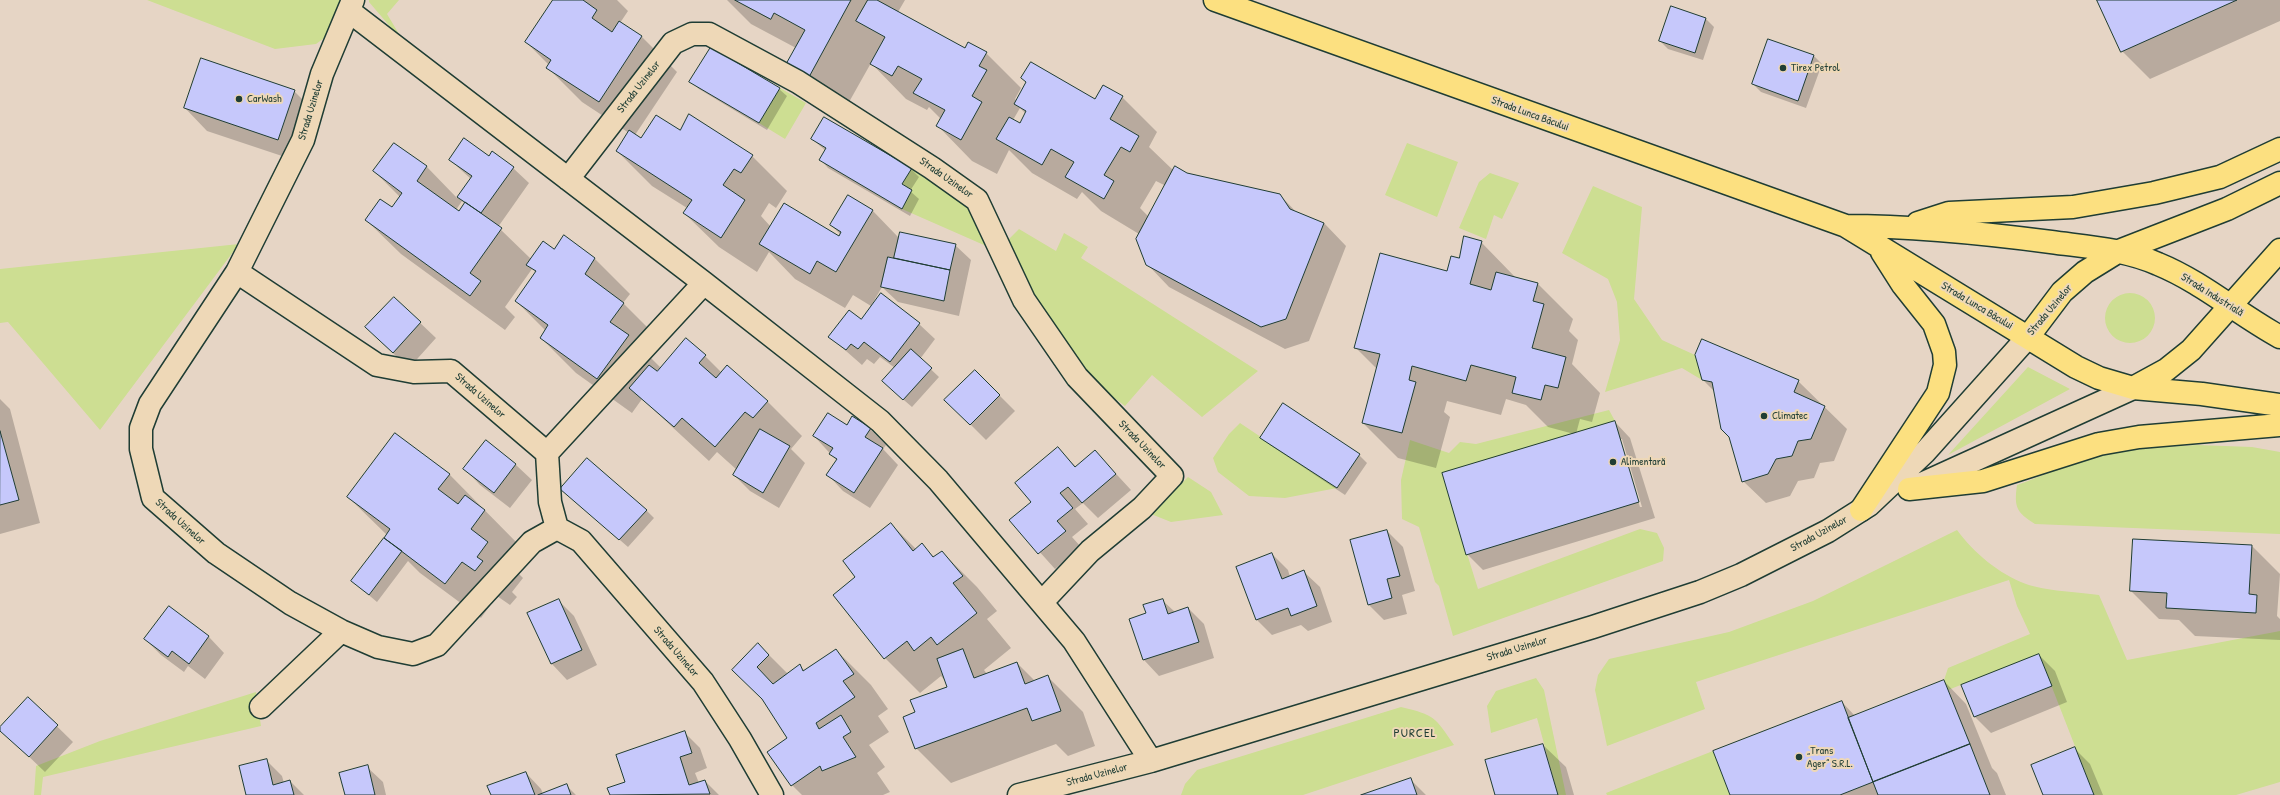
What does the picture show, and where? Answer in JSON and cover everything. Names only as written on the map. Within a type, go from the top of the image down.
[{"type":"main road","name":"Strada Lunca Bâcului","points":[[1215,0],[1846,226],[2076,367],[2099,378],[2133,388]]},
{"type":"main road","points":[[1908,226],[1949,213],[2073,207],[2154,193],[2220,177],[2280,149]]},
{"type":"main road","name":"Strada Uzinelor","points":[[2028,337],[2062,292],[2085,272],[2119,251],[2227,208],[2280,183]]},
{"type":"main road","name":"Strada Lunca Bâcului","points":[[1846,226],[1908,226],[1968,231],[2119,251]]},
{"type":"main road","points":[[1865,508],[1938,393],[1945,365],[1944,352],[1934,324],[1903,285],[1878,246]]},
{"type":"main road","name":"Strada Uzinelor","points":[[2133,388],[2166,370],[2190,350],[2280,250]]},
{"type":"main road","name":"Strada Industrială","points":[[2119,251],[2157,263],[2203,287],[2280,337]]},
{"type":"main road","points":[[2133,388],[2202,394],[2280,405]]},
{"type":"main road","points":[[1908,490],[1983,481],[2099,444],[2139,437],[2280,425]]},
{"type":"street","name":"Strada Uzinelor","points":[[772,795],[740,739],[703,682],[581,541],[558,528],[532,542],[436,645],[413,654],[378,647],[341,631],[290,603],[216,553],[153,498],[141,449],[141,428],[150,404],[237,272],[303,140],[322,74],[351,5],[568,179],[880,421],[938,480],[1074,640],[1151,760]]},
{"type":"street","name":"Strada Uzinelor","points":[[568,179],[673,43],[692,34],[709,34],[798,82],[932,168],[977,200],[1024,300],[1077,377],[1172,476],[1142,508],[1090,551],[1042,602]]},
{"type":"street","name":"Strada Uzinelor","points":[[237,272],[377,365],[414,372],[451,371],[547,453]]},
{"type":"street","points":[[558,528],[550,502],[547,453],[704,283]]},
{"type":"street","name":"Strada Uzinelor","points":[[1865,508],[1930,447],[2028,337]]},
{"type":"street","name":"Strada Uzinelor","points":[[1019,795],[1151,760],[1593,627],[1700,592],[1762,565],[1828,531],[1865,508],[2133,388]]},
{"type":"street","points":[[261,707],[341,631]]},
{"type":"green space","points":[[147,0],[345,0],[327,36],[316,44],[275,49]]},
{"type":"green space","points":[[369,0],[399,0],[387,14],[405,44],[369,2]]},
{"type":"green space","points":[[780,88],[806,103],[785,139],[759,123]]},
{"type":"green space","points":[[1407,143],[1458,162],[1437,217],[1385,195]]},
{"type":"green space","points":[[912,168],[960,198],[977,215],[993,249],[902,209],[912,190],[902,184]]},
{"type":"green space","points":[[1490,173],[1519,183],[1502,219],[1494,215],[1486,239],[1459,228],[1479,182]]},
{"type":"green space","points":[[1593,186],[1642,207],[1634,299],[1662,340],[1695,355],[1702,380],[1682,368],[1605,392],[1620,340],[1617,302],[1608,279],[1562,253]]},
{"type":"green space","points":[[1019,229],[1056,251],[1064,233],[1088,247],[1081,258],[1258,371],[1202,417],[1152,375],[1125,406],[1096,384],[1052,334],[1009,254],[1009,239]]},
{"type":"green space","points":[[239,244],[100,430],[8,322],[0,323],[0,269]]},
{"type":"green space","points":[[2125,293],[2135,293],[2148,300],[2155,313],[2155,323],[2148,336],[2135,343],[2125,343],[2116,339],[2109,332],[2105,323],[2105,313],[2109,304],[2116,297]]},
{"type":"green space","points":[[2028,367],[2070,389],[1948,455]]},
{"type":"green space","points":[[1609,410],[1615,421],[1442,473],[1478,589],[1640,529],[1657,533],[1664,548],[1663,561],[1453,636],[1439,586],[1435,582],[1419,527],[1402,519],[1401,480],[1410,440],[1449,453],[1460,442],[1476,444]]},
{"type":"green space","points":[[1240,423],[1337,488],[1285,498],[1249,496],[1218,472],[1213,458],[1229,434]]},
{"type":"green space","points":[[2197,445],[2252,447],[2280,452],[2280,534],[2035,524],[2020,512],[2016,504],[2017,485],[2070,465],[2125,451]]},
{"type":"green space","points":[[1188,477],[1211,492],[1223,515],[1171,522],[1151,514]]},
{"type":"green space","points":[[1957,530],[1979,555],[1997,569],[2016,580],[2042,588],[2099,595],[2127,660],[2280,631],[2280,782],[2236,795],[2094,795],[2039,654],[1948,690],[1944,680],[1948,668],[2030,634],[2017,606],[2009,580],[1696,682],[1705,709],[1607,746],[1595,690],[1598,675],[1609,659],[1729,632],[1813,601]]},
{"type":"green space","points":[[1536,678],[1544,690],[1566,795],[1558,795],[1537,718],[1491,733],[1487,706],[1496,691]]},
{"type":"green space","points":[[256,692],[261,726],[43,777],[41,795],[34,795],[36,766],[100,741]]},
{"type":"green space","points":[[1401,707],[1421,712],[1433,718],[1454,745],[1303,795],[1181,795],[1185,784],[1197,770]]},
{"type":"green space","points":[[1713,751],[1730,795],[1607,795],[1606,793]]},
{"type":"building","points":[[553,0],[583,0],[597,10],[592,18],[612,32],[619,21],[642,36],[599,102],[546,68],[551,60],[525,42]]},
{"type":"building","points":[[735,0],[851,0],[809,77],[786,64],[805,30],[774,13],[771,19]]},
{"type":"building","points":[[868,0],[877,0],[965,48],[968,42],[987,52],[979,66],[987,70],[972,96],[982,102],[961,140],[936,126],[945,110],[913,93],[922,79],[898,66],[892,76],[870,64],[885,37],[856,21]]},
{"type":"building","points":[[2097,0],[2237,0],[2121,52]]},
{"type":"building","points":[[1671,6],[1706,18],[1695,53],[1659,41]]},
{"type":"building","points":[[1768,39],[1814,55],[1798,101],[1752,84]]},
{"type":"building","points":[[711,47],[780,88],[759,123],[689,82]]},
{"type":"building","name":"CarWash","points":[[201,58],[295,90],[278,140],[184,108]]},
{"type":"building","points":[[1031,62],[1095,99],[1103,85],[1123,96],[1110,119],[1139,136],[1130,152],[1121,147],[1104,175],[1114,181],[1104,199],[1065,177],[1074,162],[1051,149],[1042,165],[996,139],[1009,117],[1020,123],[1026,111],[1014,104],[1026,82],[1021,78]]},
{"type":"building","points":[[689,114],[753,155],[741,173],[734,169],[723,185],[745,200],[721,238],[683,213],[692,200],[616,151],[629,130],[641,138],[656,115],[680,130]]},
{"type":"building","points":[[824,117],[912,168],[902,184],[912,190],[902,209],[819,160],[826,148],[811,139]]},
{"type":"building","points":[[464,138],[489,156],[492,151],[514,167],[481,213],[457,197],[472,176],[449,160]]},
{"type":"building","points":[[394,143],[427,166],[417,181],[459,211],[465,202],[502,228],[470,273],[481,281],[470,296],[365,220],[380,199],[392,207],[402,193],[373,171]]},
{"type":"building","points":[[1175,166],[1187,173],[1280,194],[1290,209],[1324,223],[1286,319],[1261,327],[1146,265],[1136,239]]},
{"type":"building","points":[[848,195],[873,210],[836,272],[817,261],[810,274],[759,244],[784,203],[839,236],[841,232],[830,225]]},
{"type":"building","points":[[900,232],[956,244],[950,270],[894,258]]},
{"type":"building","points":[[564,235],[595,258],[585,274],[624,303],[610,322],[629,335],[597,379],[540,338],[548,325],[515,301],[536,271],[526,265],[543,241],[554,249]]},
{"type":"building","points":[[1464,236],[1482,241],[1470,284],[1491,290],[1496,272],[1538,283],[1533,301],[1544,304],[1532,348],[1566,357],[1558,388],[1545,385],[1541,400],[1512,393],[1516,377],[1471,365],[1466,381],[1412,366],[1409,380],[1416,382],[1402,433],[1362,423],[1380,354],[1354,348],[1380,253],[1447,271],[1451,256],[1459,258]]},
{"type":"building","points":[[888,257],[950,270],[944,301],[881,287]]},
{"type":"building","points":[[881,293],[920,323],[890,362],[864,342],[858,349],[851,344],[846,350],[828,337],[849,310],[861,319]]},
{"type":"building","points":[[394,297],[421,322],[393,353],[365,327]]},
{"type":"building","points":[[686,338],[706,355],[699,363],[716,378],[727,365],[768,401],[753,418],[745,412],[715,447],[682,418],[674,427],[629,388],[649,365],[657,371]]},
{"type":"building","points":[[1702,339],[1799,380],[1794,392],[1825,406],[1811,439],[1798,441],[1792,456],[1776,459],[1768,474],[1742,482],[1729,437],[1721,429],[1712,382],[1702,380],[1695,355]]},
{"type":"building","points":[[911,349],[932,368],[903,400],[882,381]]},
{"type":"building","points":[[975,370],[1000,395],[970,425],[944,400]]},
{"type":"building","points":[[1283,403],[1360,454],[1337,488],[1260,438]]},
{"type":"building","points":[[828,413],[847,425],[852,416],[871,428],[865,437],[883,448],[854,493],[826,475],[837,459],[829,454],[833,448],[813,436]]},
{"type":"building","points":[[1615,421],[1639,502],[1466,555],[1442,473]]},
{"type":"building","points":[[760,429],[790,446],[763,493],[733,475]]},
{"type":"building","points":[[0,431],[19,500],[0,505]]},
{"type":"building","points":[[395,433],[450,474],[438,489],[458,504],[465,495],[485,510],[471,529],[488,542],[477,557],[483,561],[475,571],[462,562],[445,584],[384,538],[390,529],[347,497]]},
{"type":"building","points":[[486,440],[516,464],[494,493],[463,469]]},
{"type":"building","points":[[1058,447],[1075,467],[1095,450],[1116,474],[1082,503],[1068,487],[1060,493],[1073,508],[1057,521],[1066,531],[1038,554],[1009,520],[1031,502],[1015,483]]},
{"type":"building","points":[[587,458],[647,510],[619,540],[560,489]]},
{"type":"building","points":[[891,523],[913,551],[922,543],[933,557],[942,551],[963,576],[953,583],[977,613],[937,645],[931,637],[914,651],[907,641],[884,659],[833,595],[855,577],[843,561]]},
{"type":"building","points":[[1387,530],[1400,576],[1387,579],[1392,598],[1368,605],[1350,540]]},
{"type":"building","points":[[384,538],[402,551],[369,595],[351,581]]},
{"type":"building","points":[[2133,539],[2252,545],[2249,594],[2257,595],[2256,613],[2166,608],[2167,593],[2130,591]]},
{"type":"building","points":[[1272,553],[1282,579],[1304,570],[1317,606],[1291,616],[1288,608],[1256,620],[1236,567]]},
{"type":"building","points":[[559,599],[582,650],[551,664],[527,613]]},
{"type":"building","points":[[1163,599],[1168,614],[1188,607],[1199,642],[1143,660],[1129,619],[1146,613],[1143,605]]},
{"type":"building","points":[[169,606],[209,636],[189,664],[172,651],[168,657],[144,639]]},
{"type":"building","points":[[758,643],[769,655],[757,667],[773,684],[800,664],[803,671],[836,649],[854,674],[843,681],[855,697],[816,723],[819,729],[841,715],[851,732],[843,737],[856,757],[822,771],[820,766],[791,786],[767,752],[787,738],[762,699],[732,670]]},
{"type":"building","points":[[963,649],[974,678],[1017,662],[1025,684],[1048,675],[1061,711],[1032,721],[1027,708],[915,749],[903,717],[915,712],[910,700],[947,687],[937,659]]},
{"type":"building","points":[[2039,654],[2052,686],[1974,717],[1961,685]]},
{"type":"building","points":[[1944,680],[1970,744],[1873,782],[1848,718]]},
{"type":"building","points":[[28,697],[58,725],[29,757],[0,731],[0,727]]},
{"type":"building","points":[[1842,701],[1873,782],[1840,795],[1730,795],[1713,751]]},
{"type":"building","points":[[685,731],[692,753],[680,757],[689,785],[705,780],[710,794],[610,795],[607,788],[625,782],[616,755]]},
{"type":"building","points":[[1543,744],[1558,795],[1495,795],[1485,760]]},
{"type":"building","points":[[1970,744],[1990,795],[1878,795],[1873,782]]},
{"type":"building","points":[[2075,747],[2094,795],[2043,795],[2031,765]]},
{"type":"building","points":[[267,759],[273,785],[290,780],[294,795],[246,795],[239,766]]},
{"type":"building","points":[[368,765],[375,795],[345,795],[339,773]]},
{"type":"building","points":[[526,772],[535,795],[491,795],[487,786]]},
{"type":"building","points":[[1411,778],[1417,795],[1361,795]]},
{"type":"building","points":[[567,784],[571,795],[538,795]]},
{"type":"place","name":"Tirex Petrol","points":[[1783,68]]},
{"type":"place","name":"CarWash","points":[[239,99]]},
{"type":"place","name":"Climatec","points":[[1764,416]]},
{"type":"place","name":"Alimentară","points":[[1613,462]]},
{"type":"place","name":"„Trans Ager” S.R.L.","points":[[1799,757]]},
{"type":"district","name":"PURCEL","points":[[1415,734]]}]
